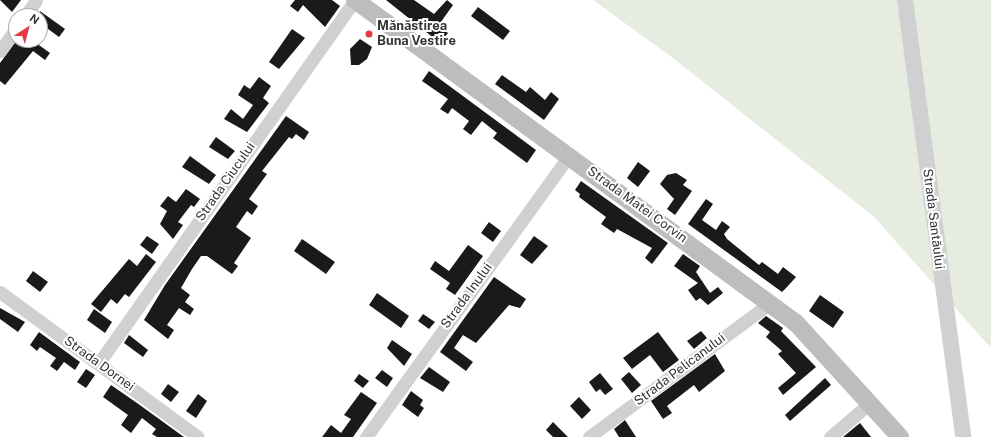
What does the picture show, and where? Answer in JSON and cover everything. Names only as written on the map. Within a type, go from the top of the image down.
[{"type":"main road","name":"Strada Matei Corvin","points":[[355,0],[770,303],[809,335],[900,436]]},
{"type":"street","name":"Strada Ciucului","points":[[98,364],[355,0]]},
{"type":"street","name":"Strada Santăului","points":[[905,0],[963,437]]},
{"type":"street","points":[[0,51],[8,40]]},
{"type":"street","name":"Strada Inului","points":[[366,437],[569,156]]},
{"type":"street","name":"Strada Dornei","points":[[0,292],[198,437]]},
{"type":"street","name":"Strada Pelicanului","points":[[590,437],[770,303]]},
{"type":"street","points":[[830,437],[870,403]]},
{"type":"shaded area","points":[[593,0],[991,0],[991,348],[873,216],[669,55]]},
{"type":"building","points":[[0,0],[21,0],[15,8],[8,8]]},
{"type":"building","points":[[295,0],[332,0],[340,6],[325,27],[303,5],[298,12],[290,6]]},
{"type":"building","points":[[386,0],[414,0],[434,14],[447,0],[453,5],[438,26],[448,33],[440,43]]},
{"type":"building","points":[[478,7],[510,31],[503,40],[471,16]]},
{"type":"building","points":[[48,17],[65,29],[59,37],[48,29]]},
{"type":"building","points":[[292,29],[305,38],[279,69],[269,62]]},
{"type":"building","points":[[360,39],[372,47],[367,59],[359,65],[351,65],[350,49]]},
{"type":"building","points":[[11,48],[43,48],[50,53],[45,60],[33,51],[5,85],[0,81],[0,63]]},
{"type":"building","points":[[429,71],[536,150],[527,163],[493,138],[497,133],[482,121],[471,135],[463,129],[469,121],[452,108],[448,114],[440,109],[448,99],[422,81]]},
{"type":"building","points":[[502,75],[526,92],[530,87],[545,100],[551,92],[559,99],[544,120],[495,84]]},
{"type":"building","points":[[259,77],[271,86],[263,98],[269,103],[247,132],[224,119],[231,109],[243,119],[253,105],[238,95],[244,85],[250,89]]},
{"type":"building","points":[[286,116],[309,132],[304,140],[296,134],[292,139],[289,137],[262,171],[267,174],[249,199],[258,206],[252,215],[247,211],[236,227],[251,238],[234,263],[238,266],[232,274],[207,256],[201,256],[192,269],[181,288],[190,295],[185,302],[194,309],[190,315],[179,308],[167,325],[174,330],[168,339],[144,320],[165,285]]},
{"type":"building","points":[[216,137],[235,151],[228,159],[209,147]]},
{"type":"building","points":[[190,156],[216,175],[209,184],[182,167]]},
{"type":"building","points":[[638,162],[650,171],[638,187],[627,178]]},
{"type":"building","points":[[676,173],[687,180],[683,185],[692,191],[675,215],[667,209],[674,199],[660,184],[667,175]]},
{"type":"building","points":[[581,181],[668,243],[652,264],[645,258],[652,248],[617,229],[614,233],[601,224],[606,217],[579,197],[580,194],[575,190]]},
{"type":"building","points":[[186,189],[200,199],[194,207],[191,205],[178,222],[183,225],[173,239],[160,224],[167,211],[160,206],[168,196],[176,202]]},
{"type":"building","points":[[706,199],[713,204],[702,220],[716,230],[722,221],[730,227],[724,234],[727,239],[759,265],[762,262],[778,274],[783,267],[796,277],[782,292],[688,224]]},
{"type":"building","points":[[489,222],[501,231],[493,242],[481,233]]},
{"type":"building","points":[[147,236],[159,244],[152,254],[140,245]]},
{"type":"building","points":[[534,236],[548,246],[532,264],[520,255]]},
{"type":"building","points":[[302,239],[335,262],[326,274],[294,251]]},
{"type":"building","points":[[468,245],[483,256],[455,295],[446,289],[450,283],[430,269],[435,261],[449,271]]},
{"type":"building","points":[[146,254],[156,262],[129,297],[125,294],[117,304],[111,299],[101,312],[91,304],[129,259],[137,266]]},
{"type":"building","points":[[683,254],[700,266],[696,272],[710,293],[718,287],[723,293],[708,305],[700,298],[696,301],[688,290],[698,283],[674,266]]},
{"type":"building","points":[[33,271],[48,282],[40,292],[26,281]]},
{"type":"building","points":[[494,277],[526,299],[520,308],[509,305],[476,343],[463,335],[454,348],[473,362],[466,371],[440,352]]},
{"type":"building","points":[[377,293],[409,316],[401,328],[369,305]]},
{"type":"building","points":[[820,295],[844,312],[833,328],[809,311]]},
{"type":"building","points":[[0,308],[25,322],[18,332],[0,319]]},
{"type":"building","points":[[94,309],[112,322],[105,333],[87,320]]},
{"type":"building","points":[[423,314],[435,322],[429,329],[418,321]]},
{"type":"building","points":[[766,316],[783,328],[781,331],[816,367],[783,395],[778,388],[796,373],[778,354],[782,351],[766,337],[770,332],[758,323]]},
{"type":"building","points":[[701,331],[707,338],[694,349],[687,341]]},
{"type":"building","points":[[39,332],[80,362],[75,370],[64,362],[57,371],[50,366],[56,358],[40,347],[37,351],[30,345]]},
{"type":"building","points":[[658,332],[679,360],[663,372],[650,355],[632,369],[623,358]]},
{"type":"building","points":[[129,335],[148,350],[143,357],[124,343]]},
{"type":"building","points":[[392,340],[412,354],[404,366],[387,348]]},
{"type":"building","points":[[715,354],[725,371],[699,392],[694,385],[667,406],[672,413],[663,419],[651,401]]},
{"type":"building","points":[[429,367],[450,382],[443,392],[420,378]]},
{"type":"building","points":[[86,369],[95,375],[86,388],[77,382]]},
{"type":"building","points":[[382,370],[393,378],[387,387],[375,378]]},
{"type":"building","points":[[629,372],[641,385],[632,393],[621,379]]},
{"type":"building","points":[[600,373],[613,389],[605,395],[600,389],[596,392],[589,382]]},
{"type":"building","points":[[359,374],[369,381],[363,388],[354,381]]},
{"type":"building","points":[[825,378],[831,385],[790,421],[785,415]]},
{"type":"building","points":[[168,384],[179,392],[171,402],[161,394]]},
{"type":"building","points":[[111,385],[184,437],[157,437],[152,434],[156,429],[142,418],[131,433],[121,425],[128,415],[103,397]]},
{"type":"building","points":[[411,391],[423,400],[420,405],[424,408],[418,417],[402,405]]},
{"type":"building","points":[[361,392],[377,403],[353,437],[322,437],[331,425],[341,433],[351,419],[344,415]]},
{"type":"building","points":[[198,394],[207,401],[196,418],[186,411]]},
{"type":"building","points":[[579,397],[591,410],[582,419],[570,406]]},
{"type":"building","points":[[625,420],[636,437],[619,437],[614,429]]},
{"type":"building","points":[[553,422],[568,437],[553,437],[546,430]]},
{"type":"building","points":[[860,423],[871,437],[843,437]]},
{"type":"place","name":"Mănăstirea Buna Vestire","points":[[369,34]]}]
